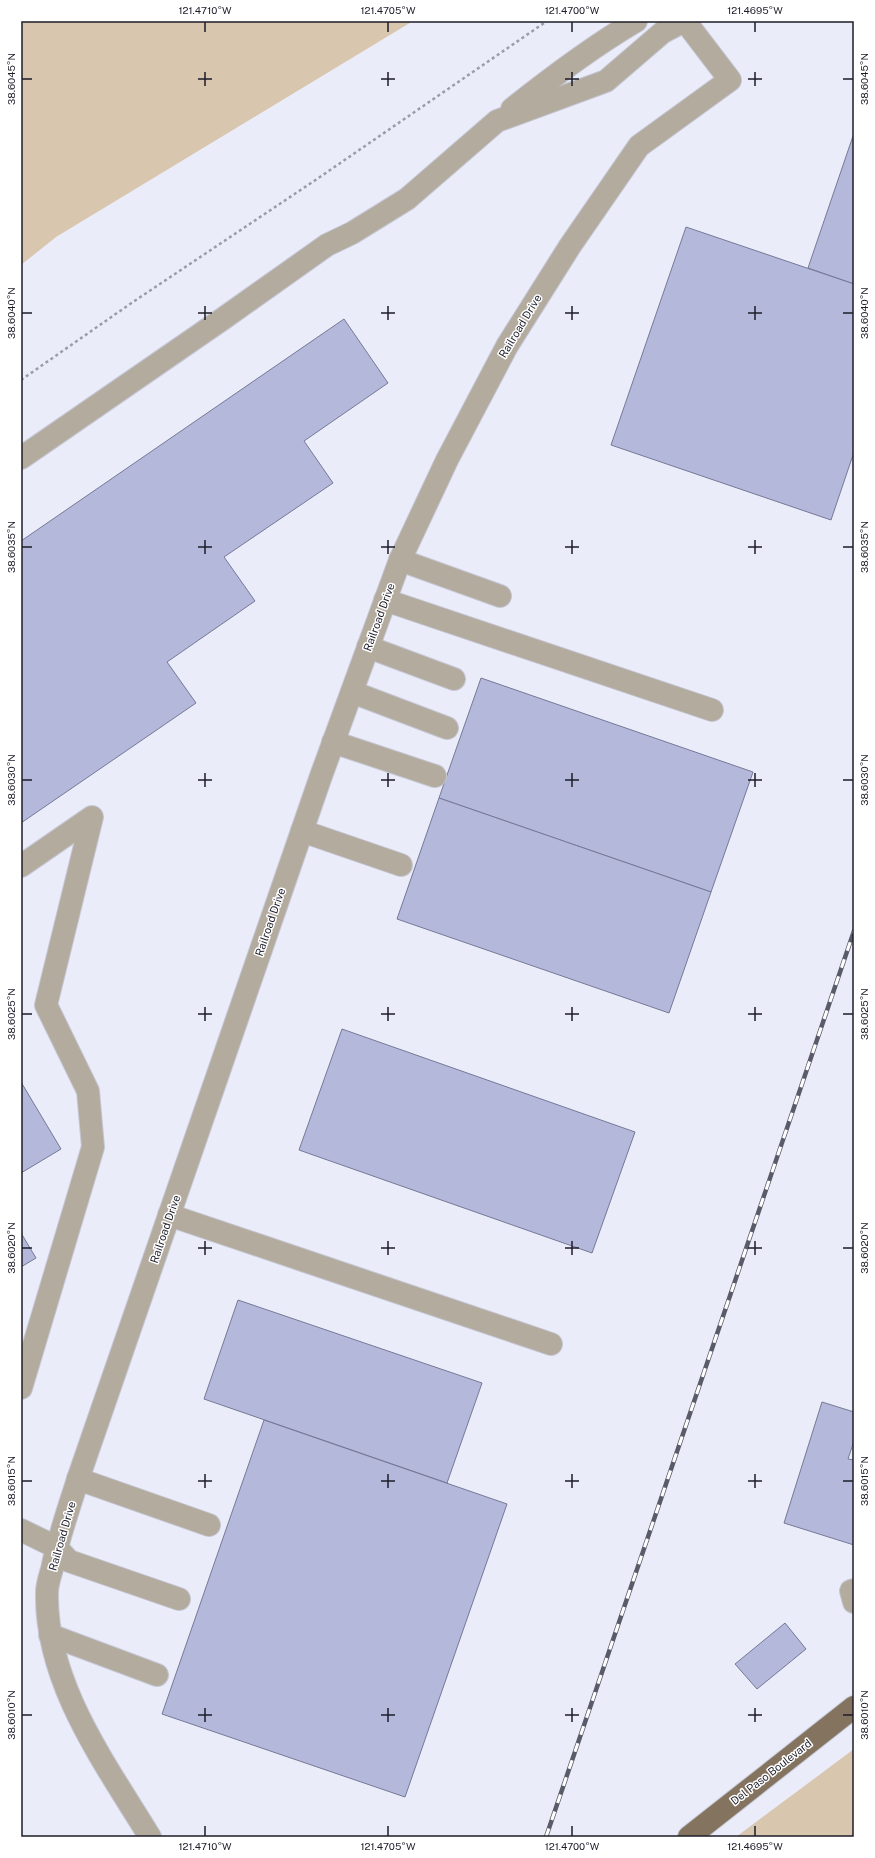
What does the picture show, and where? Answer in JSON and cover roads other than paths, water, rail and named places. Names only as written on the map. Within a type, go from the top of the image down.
[{"type":"main road","name":"Del Paso Boulevard","points":[[689,1837],[854,1707]]},
{"type":"street","points":[[21,458],[327,245],[352,233],[407,199],[497,121],[552,77],[608,37],[636,21]]},
{"type":"street","points":[[497,121],[606,80],[664,32],[684,21]]},
{"type":"street","name":"Railroad Drive","points":[[150,1837],[82,1723],[63,1679],[50,1635],[47,1591],[56,1547],[78,1479],[333,742],[400,560],[447,460],[506,346],[574,240],[639,146],[730,80],[684,21]]},
{"type":"street","points":[[400,560],[500,596]]},
{"type":"street","points":[[385,600],[712,710]]},
{"type":"street","points":[[368,647],[454,679]]},
{"type":"street","points":[[352,692],[447,728]]},
{"type":"street","points":[[333,742],[435,776]]},
{"type":"street","points":[[21,866],[92,817],[46,1005],[88,1091],[93,1147],[21,1388]]},
{"type":"street","points":[[302,831],[401,865]]},
{"type":"street","points":[[169,1216],[551,1344]]},
{"type":"street","points":[[78,1479],[209,1525]]},
{"type":"street","points":[[21,1530],[56,1547],[69,1561],[179,1599]]},
{"type":"street","points":[[854,1590],[851,1591],[854,1602]]},
{"type":"street","points":[[50,1635],[157,1675]]},
{"type":"railway","points":[[546,1837],[854,931]]}]
